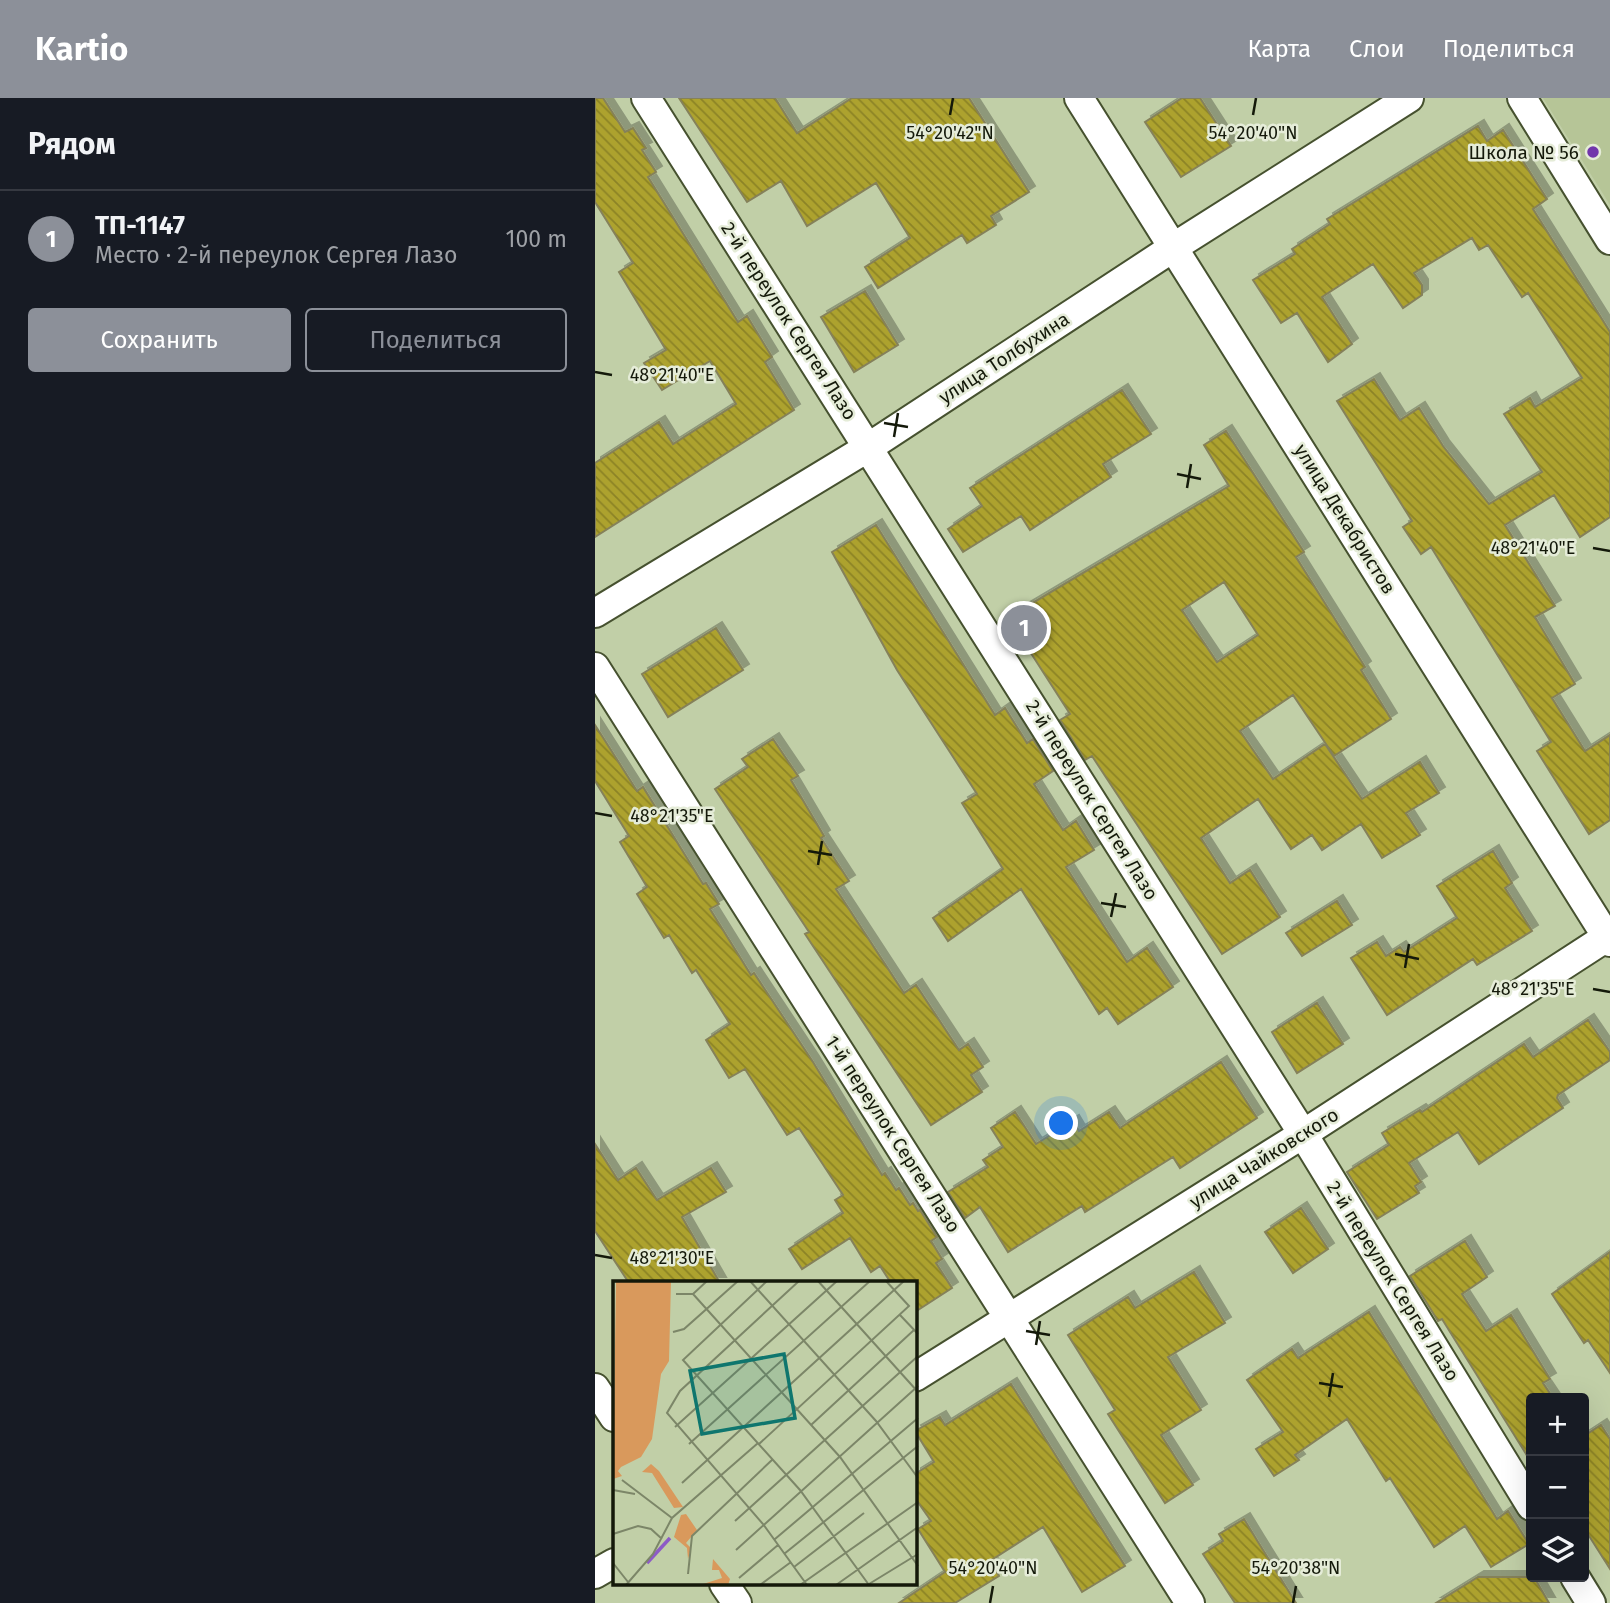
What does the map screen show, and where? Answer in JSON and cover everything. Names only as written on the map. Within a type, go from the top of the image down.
[{"type":"street","name":"2-й переулок Сергея Лазо","points":[[646,98],[1303,1134],[1526,1498]]},
{"type":"street","name":"улица Декабристов","points":[[1079,98],[1609,938]]},
{"type":"street","name":"улица Толбухина","points":[[595,613],[869,447],[1174,247],[1409,98]]},
{"type":"street","points":[[1522,98],[1610,240]]},
{"type":"street","name":"1-й переулок Сергея Лазо","points":[[595,667],[1010,1317],[1189,1603]]},
{"type":"street","name":"улица Чайковского","points":[[917,1376],[1609,938]]},
{"type":"street","points":[[595,1388],[613,1415]]},
{"type":"street","points":[[595,1574],[613,1564]]},
{"type":"street","points":[[1578,1582],[1591,1603]]},
{"type":"street","points":[[725,1586],[737,1603]]},
{"type":"shaded area","name":"Школа № 56","points":[[1543,98],[1610,98],[1610,205]]},
{"type":"building","points":[[595,98],[603,98],[625,132],[633,128],[646,148],[642,150],[656,172],[648,177],[738,322],[747,316],[772,357],[765,362],[794,410],[595,537],[595,463],[659,422],[673,444],[736,404],[710,361],[662,390],[644,363],[666,350],[619,272],[633,263],[595,202]]},
{"type":"building","points":[[679,98],[775,98],[797,133],[852,98],[969,98],[1029,192],[991,216],[996,225],[967,243],[962,235],[878,288],[865,267],[910,238],[876,183],[807,226],[781,181],[747,202]]},
{"type":"building","points":[[1182,98],[1200,98],[1231,146],[1181,177],[1145,122]]},
{"type":"building","points":[[1478,126],[1487,141],[1503,130],[1547,199],[1533,209],[1610,332],[1610,517],[1580,537],[1554,495],[1505,525],[1555,606],[1535,617],[1575,684],[1552,698],[1585,751],[1610,735],[1610,820],[1589,834],[1537,751],[1551,742],[1431,547],[1421,554],[1403,527],[1412,521],[1337,401],[1374,379],[1400,420],[1419,408],[1443,446],[1489,504],[1542,472],[1504,414],[1530,398],[1535,407],[1582,378],[1528,293],[1522,297],[1488,245],[1479,250],[1472,238],[1414,273],[1422,285],[1422,295],[1403,308],[1373,264],[1322,297],[1352,344],[1328,362],[1297,313],[1281,323],[1253,280],[1295,254],[1292,249],[1330,224],[1327,219]]},
{"type":"building","points":[[865,291],[898,345],[854,372],[821,317]]},
{"type":"building","points":[[1122,390],[1151,434],[1103,464],[1111,477],[1030,530],[1021,516],[963,552],[948,529],[982,506],[970,488]]},
{"type":"building","points":[[1226,431],[1304,552],[1296,557],[1365,667],[1361,670],[1391,719],[1334,756],[1293,695],[1240,731],[1273,779],[1325,744],[1362,799],[1420,762],[1439,793],[1406,813],[1420,835],[1382,858],[1361,824],[1322,850],[1312,835],[1291,849],[1258,799],[1201,838],[1230,883],[1250,870],[1280,917],[1222,954],[1092,756],[1085,760],[1060,720],[1070,714],[1027,647],[1022,650],[1004,620],[1229,486],[1204,445]],"holes":[[[1224,582],[1258,635],[1217,662],[1182,610]]]},
{"type":"building","points":[[876,525],[995,715],[1005,708],[1027,743],[1033,739],[1053,771],[1034,784],[1063,830],[1076,821],[1094,850],[1066,867],[1127,962],[1147,948],[1173,987],[1118,1024],[1107,1008],[1099,1014],[1021,889],[948,941],[933,918],[1003,869],[962,803],[977,794],[897,670],[832,552]]},
{"type":"building","points":[[716,628],[743,670],[668,717],[642,674]]},
{"type":"building","points":[[595,725],[637,791],[643,787],[703,884],[706,883],[719,904],[710,909],[751,975],[754,973],[813,1062],[882,1175],[885,1173],[910,1205],[913,1203],[918,1211],[920,1210],[937,1237],[931,1241],[942,1259],[936,1263],[952,1288],[917,1311],[917,1281],[890,1281],[880,1266],[871,1272],[850,1238],[802,1269],[789,1249],[843,1213],[835,1200],[843,1195],[799,1128],[787,1135],[745,1069],[729,1078],[706,1040],[730,1024],[696,970],[692,973],[669,935],[664,938],[637,894],[647,887],[620,842],[629,836],[595,781]]},
{"type":"building","points":[[773,739],[798,776],[791,780],[824,836],[821,838],[849,881],[836,889],[904,993],[916,985],[959,1050],[968,1044],[983,1067],[971,1075],[982,1092],[931,1125],[805,934],[809,932],[715,789],[748,767],[742,759]]},
{"type":"building","points":[[1493,851],[1512,883],[1505,888],[1532,931],[1477,965],[1473,959],[1387,1015],[1351,958],[1377,942],[1386,956],[1400,947],[1404,952],[1457,918],[1437,886]]},
{"type":"building","points":[[1337,901],[1352,925],[1302,956],[1286,933]]},
{"type":"building","points":[[1317,1003],[1343,1044],[1297,1073],[1272,1032]]},
{"type":"building","points":[[1588,1020],[1610,1052],[1610,1060],[1558,1095],[1563,1108],[1479,1164],[1458,1132],[1409,1163],[1421,1182],[1415,1186],[1419,1193],[1377,1219],[1347,1172],[1389,1145],[1382,1133],[1420,1110],[1422,1112],[1524,1044],[1533,1057]]},
{"type":"building","points":[[1221,1062],[1257,1118],[1180,1168],[1173,1157],[1085,1212],[1082,1206],[1008,1252],[980,1207],[965,1218],[948,1192],[988,1167],[983,1160],[1003,1147],[991,1128],[1015,1112],[1036,1144],[1073,1121],[1079,1131],[1109,1112],[1120,1128]]},
{"type":"building","points":[[595,1144],[618,1180],[636,1168],[657,1200],[711,1168],[726,1192],[682,1217],[719,1281],[628,1281],[595,1231]]},
{"type":"building","points":[[1301,1208],[1328,1249],[1293,1273],[1265,1232]]},
{"type":"building","points":[[1465,1241],[1487,1277],[1462,1294],[1486,1331],[1511,1315],[1550,1379],[1543,1383],[1550,1393],[1526,1393],[1526,1454],[1442,1319],[1438,1321],[1410,1276]]},
{"type":"building","points":[[1610,1252],[1610,1373],[1588,1340],[1584,1343],[1552,1294]]},
{"type":"building","points":[[1194,1272],[1225,1323],[1168,1357],[1201,1410],[1161,1435],[1193,1485],[1165,1503],[1108,1414],[1115,1410],[1068,1335],[1128,1297],[1135,1308]]},
{"type":"building","points":[[1369,1312],[1497,1519],[1508,1511],[1526,1539],[1526,1546],[1491,1567],[1465,1526],[1434,1547],[1390,1478],[1386,1481],[1347,1419],[1295,1455],[1299,1460],[1274,1476],[1256,1449],[1283,1432],[1247,1380],[1292,1349],[1298,1358]]},
{"type":"building","points":[[1011,1384],[1125,1566],[1082,1592],[1043,1527],[990,1561],[999,1576],[955,1603],[899,1603],[945,1572],[918,1529],[931,1521],[917,1501],[917,1473],[934,1462],[917,1430],[940,1417],[945,1425]]},
{"type":"building","points":[[1601,1425],[1610,1439],[1610,1569],[1589,1536],[1589,1433]]},
{"type":"building","points":[[1244,1519],[1296,1603],[1235,1603],[1203,1554],[1223,1541],[1219,1534]]},
{"type":"building","points":[[1478,1577],[1526,1577],[1526,1582],[1537,1582],[1549,1603],[1436,1603]]},
{"type":"place","name":"Школа № 56","points":[[1593,152]]},
{"type":"place","name":"ТП-1147","points":[[1024,628]]}]
